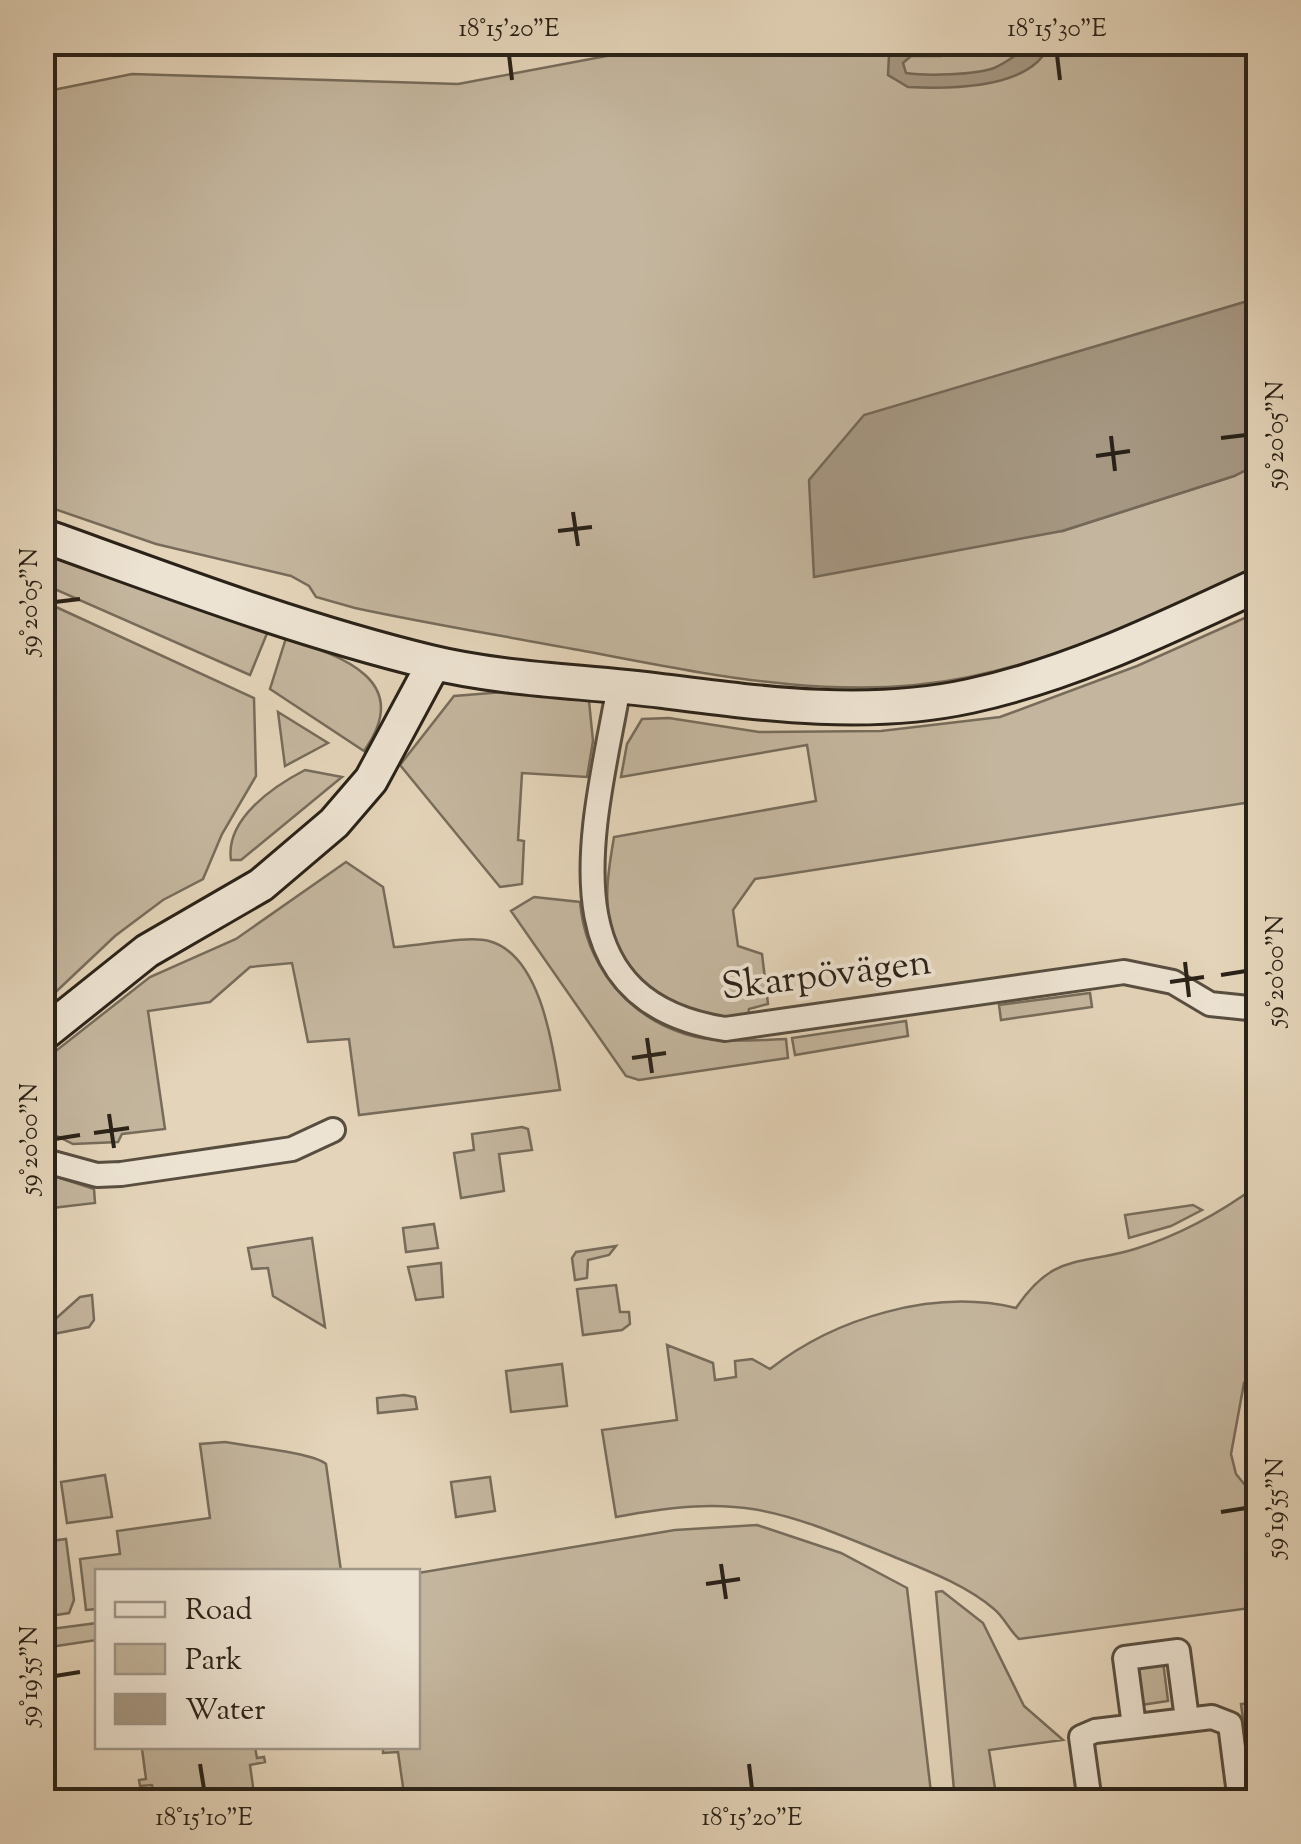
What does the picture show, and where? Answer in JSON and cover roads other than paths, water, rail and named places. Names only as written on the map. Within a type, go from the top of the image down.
[{"type":"street","points":[[42,534],[332,636],[434,663],[786,707],[910,706],[1053,673],[1258,584]]},
{"type":"street","points":[[42,1035],[147,951],[261,886],[334,823],[363,790],[388,752],[434,663]]},
{"type":"street","name":"Skarpövägen","points":[[619,686],[604,770],[592,899],[596,928],[615,970],[657,1010],[688,1023],[725,1029],[1124,972],[1173,982],[1210,1004],[1258,1009]]},
{"type":"street","points":[[42,1160],[97,1175],[120,1174],[292,1149],[333,1130]]},
{"type":"street","points":[[1134,1726],[1126,1658],[1178,1651],[1187,1720]]},
{"type":"street","points":[[1090,1802],[1081,1738],[1134,1726],[1212,1717],[1230,1724],[1246,1789]]},
{"type":"water","points":[[919,43],[995,43],[941,56],[911,56],[903,63],[906,73],[985,70],[1034,45],[1050,43],[1041,58],[1008,78],[945,88],[908,87],[888,75],[889,55]]},
{"type":"water","points":[[1258,298],[1258,464],[1234,476],[1062,531],[814,577],[809,480],[864,415]]}]
